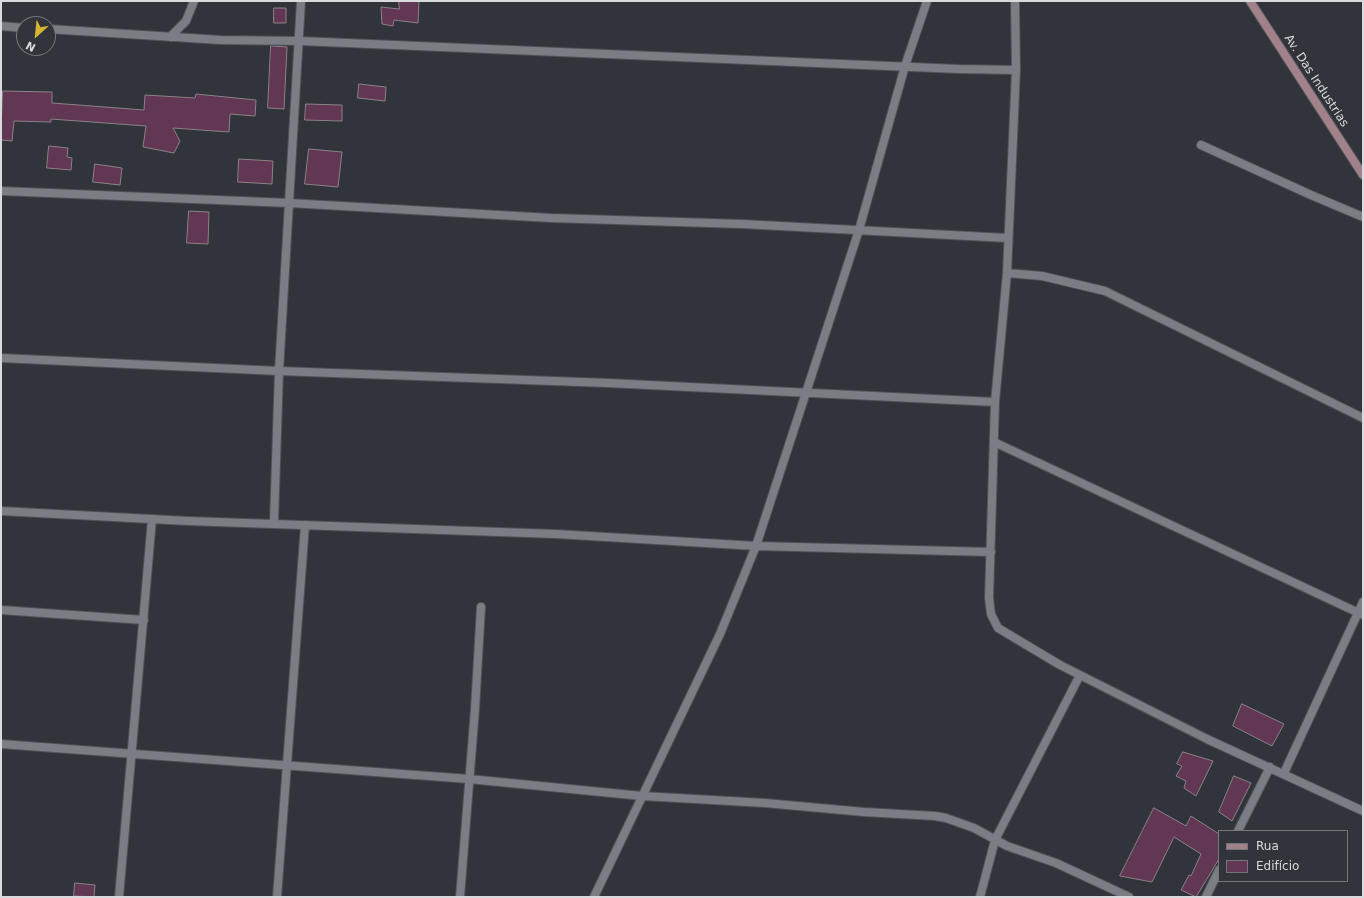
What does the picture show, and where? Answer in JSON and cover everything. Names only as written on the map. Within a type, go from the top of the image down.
[{"type":"main road","name":"Av. Das Industrias","points":[[1250,1],[1363,175]]},
{"type":"street","points":[[170,37],[186,21],[194,1]]},
{"type":"street","points":[[274,522],[279,371],[300,40],[301,1]]},
{"type":"street","points":[[594,897],[720,634],[756,546],[859,230],[905,66],[927,1]]},
{"type":"street","points":[[1015,1],[1016,70],[1007,238],[1007,273],[995,402],[989,598],[991,614],[998,628],[1008,635],[1080,675],[1208,739],[1284,772],[1363,811]]},
{"type":"street","points":[[1,26],[16,27]]},
{"type":"street","points":[[56,30],[221,40],[300,40],[959,69],[1016,70]]},
{"type":"street","points":[[1201,145],[1340,208],[1363,216]]},
{"type":"street","points":[[1,191],[289,203],[551,218],[734,223],[1007,238]]},
{"type":"street","points":[[1007,273],[1042,276],[1104,290],[1363,418]]},
{"type":"street","points":[[1,358],[279,371],[608,383],[806,394],[995,402]]},
{"type":"street","points":[[994,442],[1360,614]]},
{"type":"street","points":[[1,511],[152,519],[274,522],[305,525],[556,534],[756,546],[991,552]]},
{"type":"street","points":[[119,897],[152,519]]},
{"type":"street","points":[[277,897],[305,525]]},
{"type":"street","points":[[1284,772],[1360,614],[1363,602]]},
{"type":"street","points":[[460,897],[481,607]]},
{"type":"street","points":[[1,610],[144,620]]},
{"type":"street","points":[[980,897],[995,840],[1080,675]]},
{"type":"street","points":[[1,744],[469,779],[642,796],[765,803],[864,812],[935,816],[974,828],[995,840],[1056,863],[1129,897]]},
{"type":"street","points":[[1238,830],[1270,767]]},
{"type":"street","points":[[1206,897],[1218,872]]},
{"type":"building","points":[[399,1],[419,1],[418,23],[394,20],[393,26],[382,24],[381,7],[399,9]]},
{"type":"building","points":[[274,8],[286,8],[286,23],[274,23]]},
{"type":"building","points":[[271,46],[287,47],[284,109],[268,108]]},
{"type":"building","points":[[359,84],[386,87],[385,101],[358,98]]},
{"type":"building","points":[[3,91],[52,92],[52,103],[144,110],[145,95],[195,98],[196,94],[256,100],[255,116],[230,114],[229,132],[173,128],[180,141],[174,153],[143,147],[146,126],[51,119],[51,122],[14,121],[12,141],[1,140]]},
{"type":"building","points":[[306,104],[342,105],[342,121],[305,120]]},
{"type":"building","points":[[49,146],[68,148],[67,157],[72,158],[71,170],[47,168]]},
{"type":"building","points":[[309,149],[342,152],[338,187],[305,184]]},
{"type":"building","points":[[239,159],[273,161],[272,184],[238,182]]},
{"type":"building","points":[[95,164],[122,168],[120,185],[93,182]]},
{"type":"building","points":[[189,211],[209,212],[208,244],[187,243]]},
{"type":"building","points":[[1242,704],[1284,724],[1272,746],[1233,726]]},
{"type":"building","points":[[1183,752],[1213,761],[1196,796],[1184,788],[1186,781],[1176,776],[1182,766],[1177,764]]},
{"type":"building","points":[[1234,776],[1251,783],[1232,821],[1219,812]]},
{"type":"building","points":[[1154,808],[1186,826],[1191,816],[1218,833],[1218,861],[1196,897],[1181,890],[1189,875],[1191,876],[1201,854],[1174,837],[1152,882],[1120,876]]},
{"type":"building","points":[[75,883],[95,885],[94,897],[74,896]]}]
